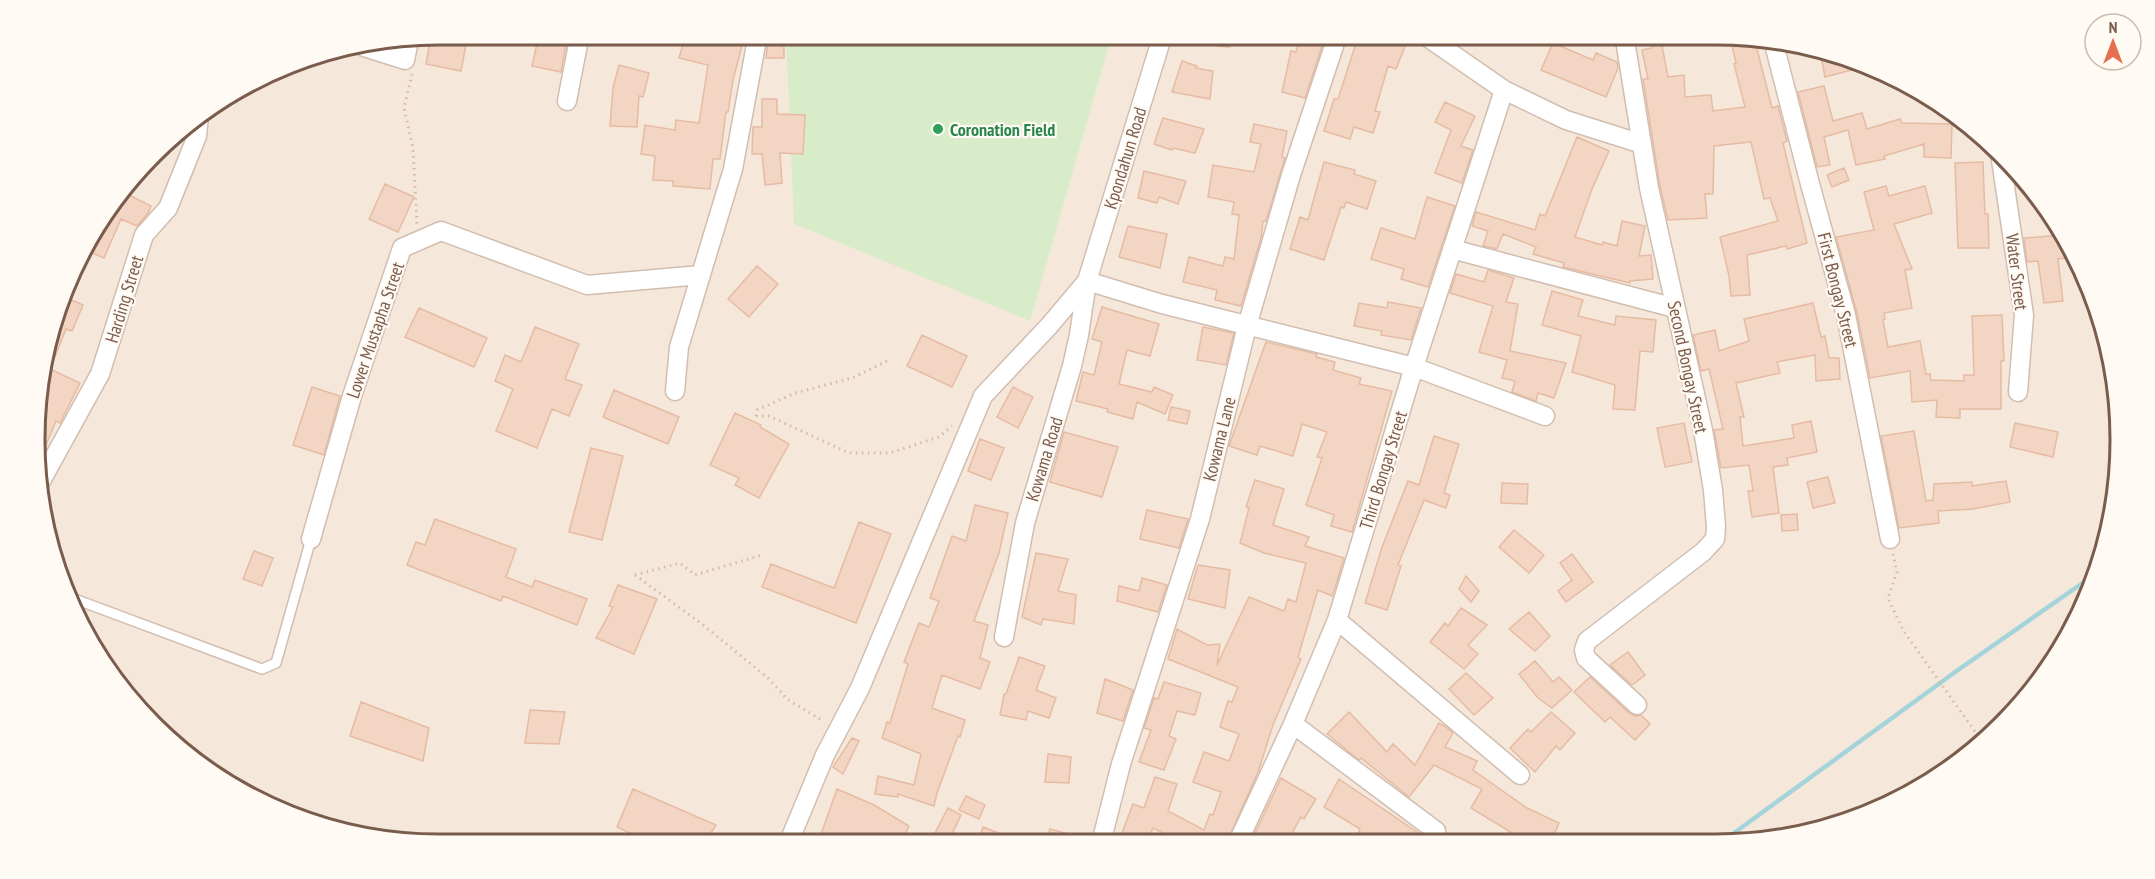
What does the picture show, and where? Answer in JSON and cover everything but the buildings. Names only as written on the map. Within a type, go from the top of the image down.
[{"type":"street","points":[[567,101],[578,45]]},
{"type":"street","points":[[675,391],[679,347],[733,169],[756,45]]},
{"type":"street","name":"Kpondahun Road","points":[[1087,281],[1161,45]]},
{"type":"street","name":"Kowama Lane","points":[[1103,834],[1120,764],[1200,519],[1247,326],[1291,175],[1334,45]]},
{"type":"street","points":[[1439,45],[1504,90],[1566,120],[1642,144]]},
{"type":"street","name":"Second Bongay Street","points":[[1626,45],[1649,188],[1703,430],[1713,490],[1716,526],[1715,539],[1703,552],[1587,641],[1584,650],[1586,658],[1637,705]]},
{"type":"street","points":[[375,51],[405,60],[408,46]]},
{"type":"street","name":"First Bongay Street","points":[[1775,50],[1846,315],[1890,539]]},
{"type":"street","name":"Third Bongay Street","points":[[1242,834],[1293,724],[1337,620],[1414,367],[1504,90]]},
{"type":"street","name":"Harding Street","points":[[46,471],[100,374],[144,235],[168,208],[197,136],[198,128]]},
{"type":"street","name":"Water Street","points":[[2002,169],[2024,315],[2018,392]]},
{"type":"street","name":"Lower Mustapha Street","points":[[311,539],[352,396],[402,248],[441,231],[587,285],[701,275]]},
{"type":"street","points":[[1452,249],[1675,308]]},
{"type":"street","points":[[792,834],[825,755],[860,688],[983,396],[1049,326],[1087,281],[1162,304],[1414,367],[1545,416]]},
{"type":"street","name":"Kowama Road","points":[[1004,637],[1025,523],[1072,366],[1087,281]]},
{"type":"street","points":[[1337,620],[1520,775]]},
{"type":"street","points":[[1293,724],[1436,831]]},
{"type":"lane","points":[[80,601],[262,669],[276,663],[311,539]]},
{"type":"path","points":[[405,60],[412,73],[404,108],[412,148],[417,233],[422,240]]},
{"type":"path","points":[[887,361],[852,378],[795,393],[757,410],[756,416],[769,416],[849,453],[890,453],[939,437],[954,424]]},
{"type":"path","points":[[1890,539],[1897,572],[1888,598],[1904,630],[1977,735]]},
{"type":"path","points":[[762,555],[694,575],[680,563],[635,575],[770,679],[787,699],[837,730]]},
{"type":"shaded area","points":[[1716,45],[1767,48],[1818,58],[1890,86],[1935,111],[1956,127],[1976,143],[2012,179],[2044,220],[2057,242],[2089,313],[2097,337],[2107,388],[2109,465],[2107,491],[2097,542],[2080,590],[2044,659],[2012,700],[1976,736],[1935,768],[1866,804],[1818,821],[1767,831],[1716,834],[440,834],[388,831],[337,821],[289,804],[220,768],[179,736],[143,700],[111,659],[75,590],[58,542],[48,491],[46,465],[48,388],[58,337],[66,313],[98,242],[111,220],[143,179],[179,143],[220,111],[289,75],[337,58],[388,48],[414,46]]},
{"type":"green space","name":"Coronation Field","points":[[786,45],[1109,45],[1030,321],[794,224]]},
{"type":"waterway","points":[[1734,833],[1958,670],[2083,583]]},
{"type":"place","name":"Coronation Field","points":[[938,129]]}]
